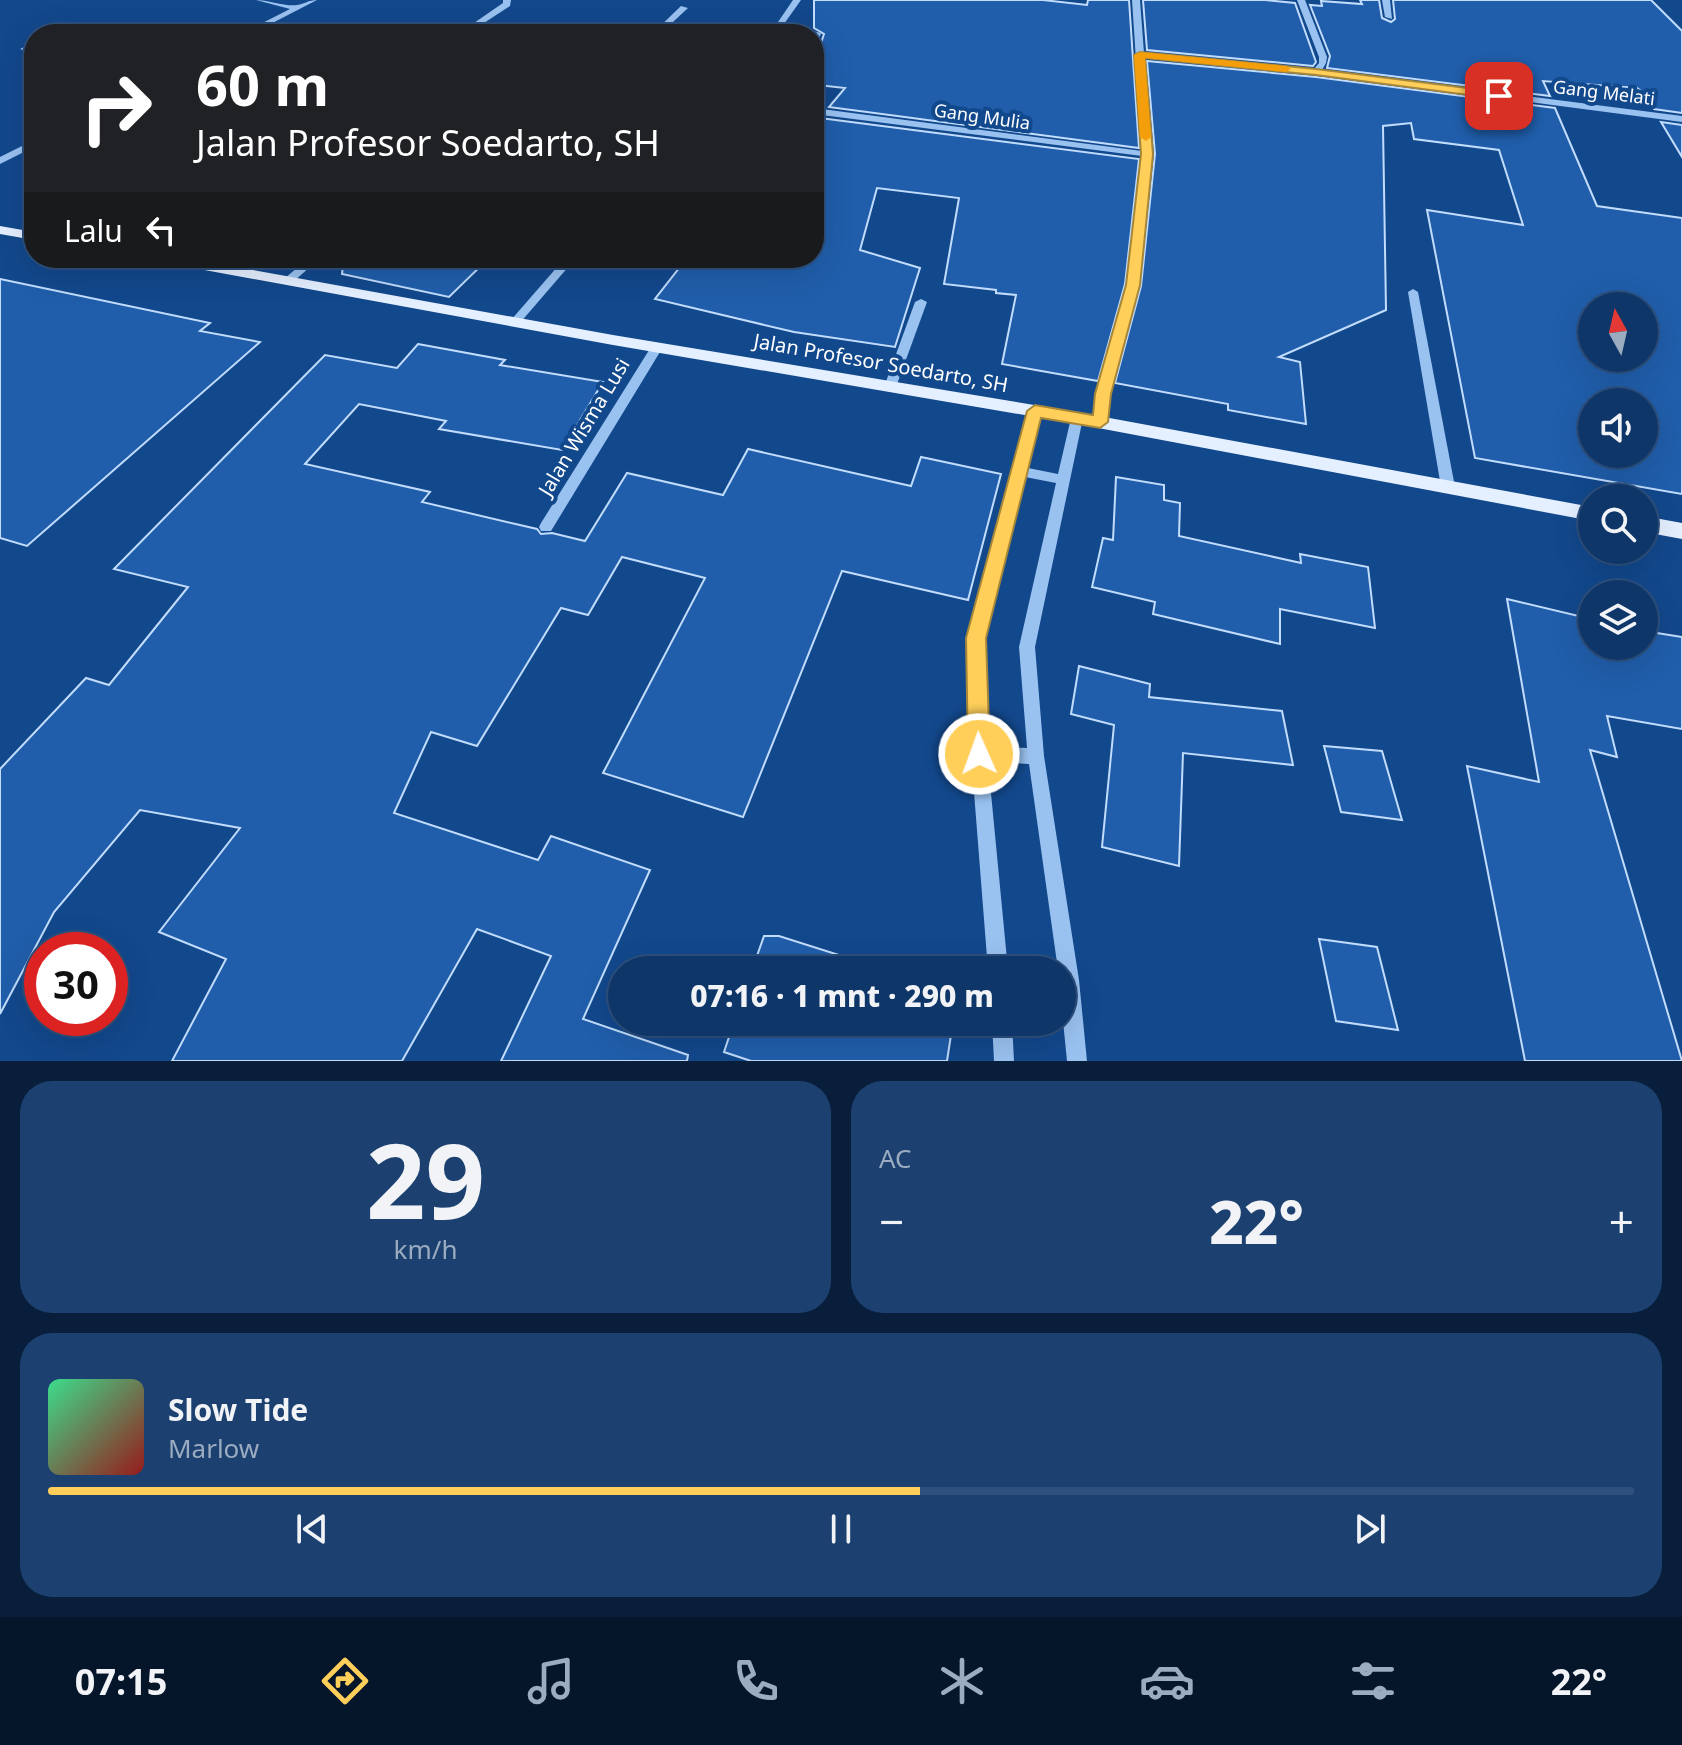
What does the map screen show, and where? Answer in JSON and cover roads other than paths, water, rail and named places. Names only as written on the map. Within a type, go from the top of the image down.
[{"type":"main road","points":[[0,230],[24,234]]},
{"type":"main road","name":"Jalan Profesor Soedarto, SH","points":[[219,268],[657,347],[1100,422],[1578,511]]},
{"type":"main road","points":[[1658,527],[1682,531]]},
{"type":"street","points":[[260,0],[298,8]]},
{"type":"street","points":[[265,24],[313,0]]},
{"type":"street","points":[[477,24],[507,4],[507,0]]},
{"type":"street","points":[[781,24],[797,0]]},
{"type":"street","points":[[1100,422],[1103,394],[1133,285],[1147,154],[1136,0]]},
{"type":"street","points":[[1301,0],[1309,27],[1323,52],[1323,61],[1316,72]]},
{"type":"street","points":[[1386,0],[1389,17]]},
{"type":"street","points":[[667,24],[684,8]]},
{"type":"street","name":"Gang Melati","points":[[1140,55],[1316,72],[1682,119]]},
{"type":"street","name":"Gang Mulia","points":[[824,112],[1147,154]]},
{"type":"street","points":[[0,161],[24,148]]},
{"type":"street","points":[[289,280],[303,268]]},
{"type":"street","points":[[515,322],[562,268]]},
{"type":"street","points":[[1413,292],[1448,487]]},
{"type":"street","points":[[890,387],[921,302]]},
{"type":"street","name":"Jalan Wisma Lusi","points":[[546,527],[657,347]]},
{"type":"street","points":[[997,956],[979,754],[976,638],[1035,411]]},
{"type":"street","points":[[1061,956],[1036,756],[1027,647],[1077,418]]},
{"type":"street","points":[[1021,471],[1065,480]]},
{"type":"street","points":[[979,754],[1036,756]]},
{"type":"street","points":[[1003,1036],[1004,1061]]},
{"type":"street","points":[[1072,1036],[1077,1061]]}]
